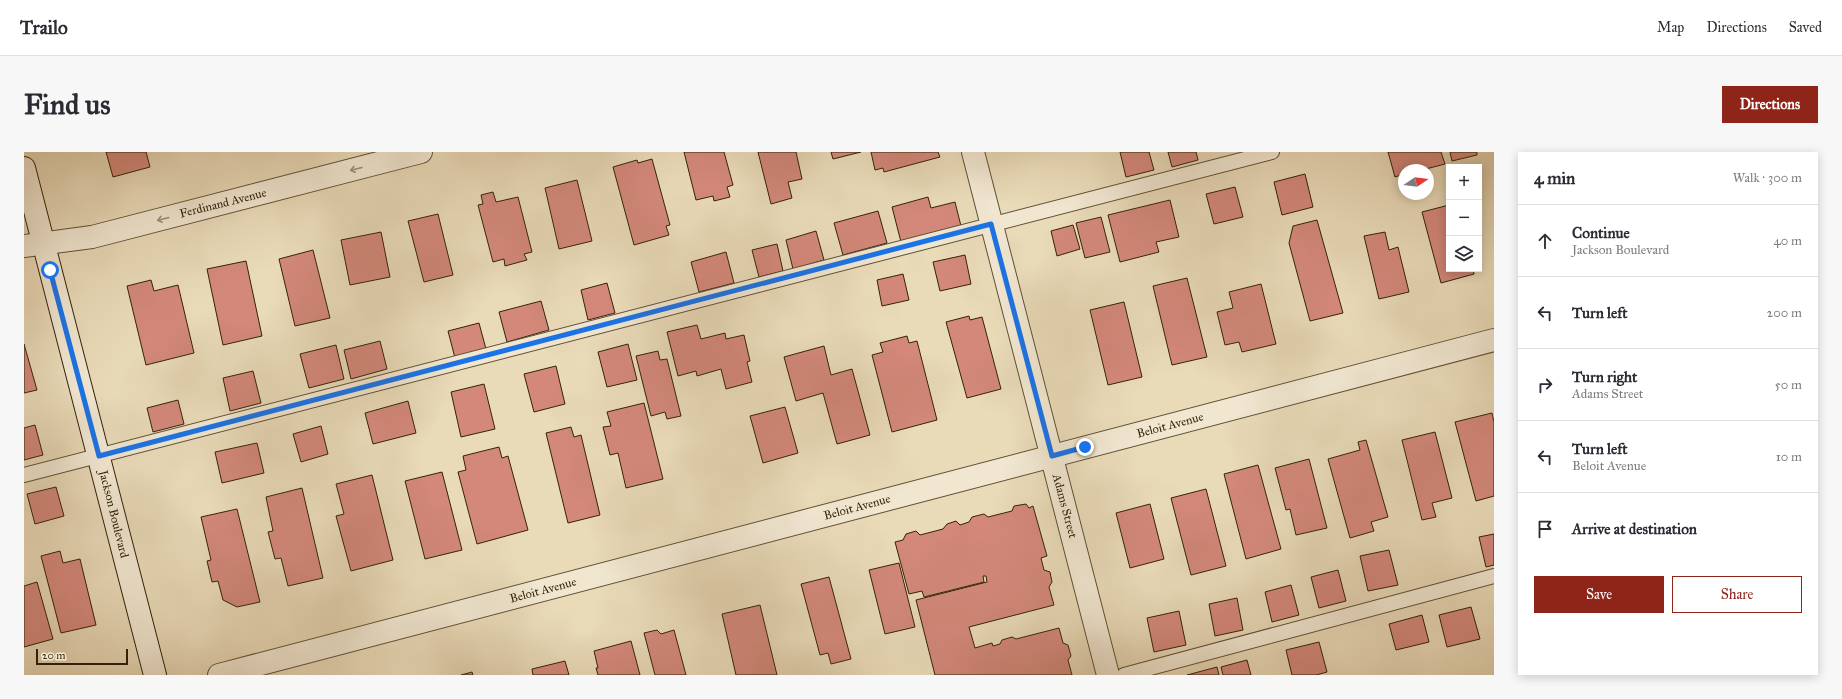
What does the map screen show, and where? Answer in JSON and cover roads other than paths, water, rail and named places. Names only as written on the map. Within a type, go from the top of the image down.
[{"type":"street","name":"Ferdinand Avenue","points":[[34,245],[92,237],[421,152]]},
{"type":"street","name":"Adams Street","points":[[973,152],[1108,675]]},
{"type":"street","name":"Jackson Boulevard","points":[[24,168],[34,245],[99,456],[156,675]]},
{"type":"street","name":"Beloit Avenue","points":[[219,675],[1494,340]]},
{"type":"lane","points":[[24,476],[1272,152]]},
{"type":"lane","points":[[1124,675],[1494,576]]}]
